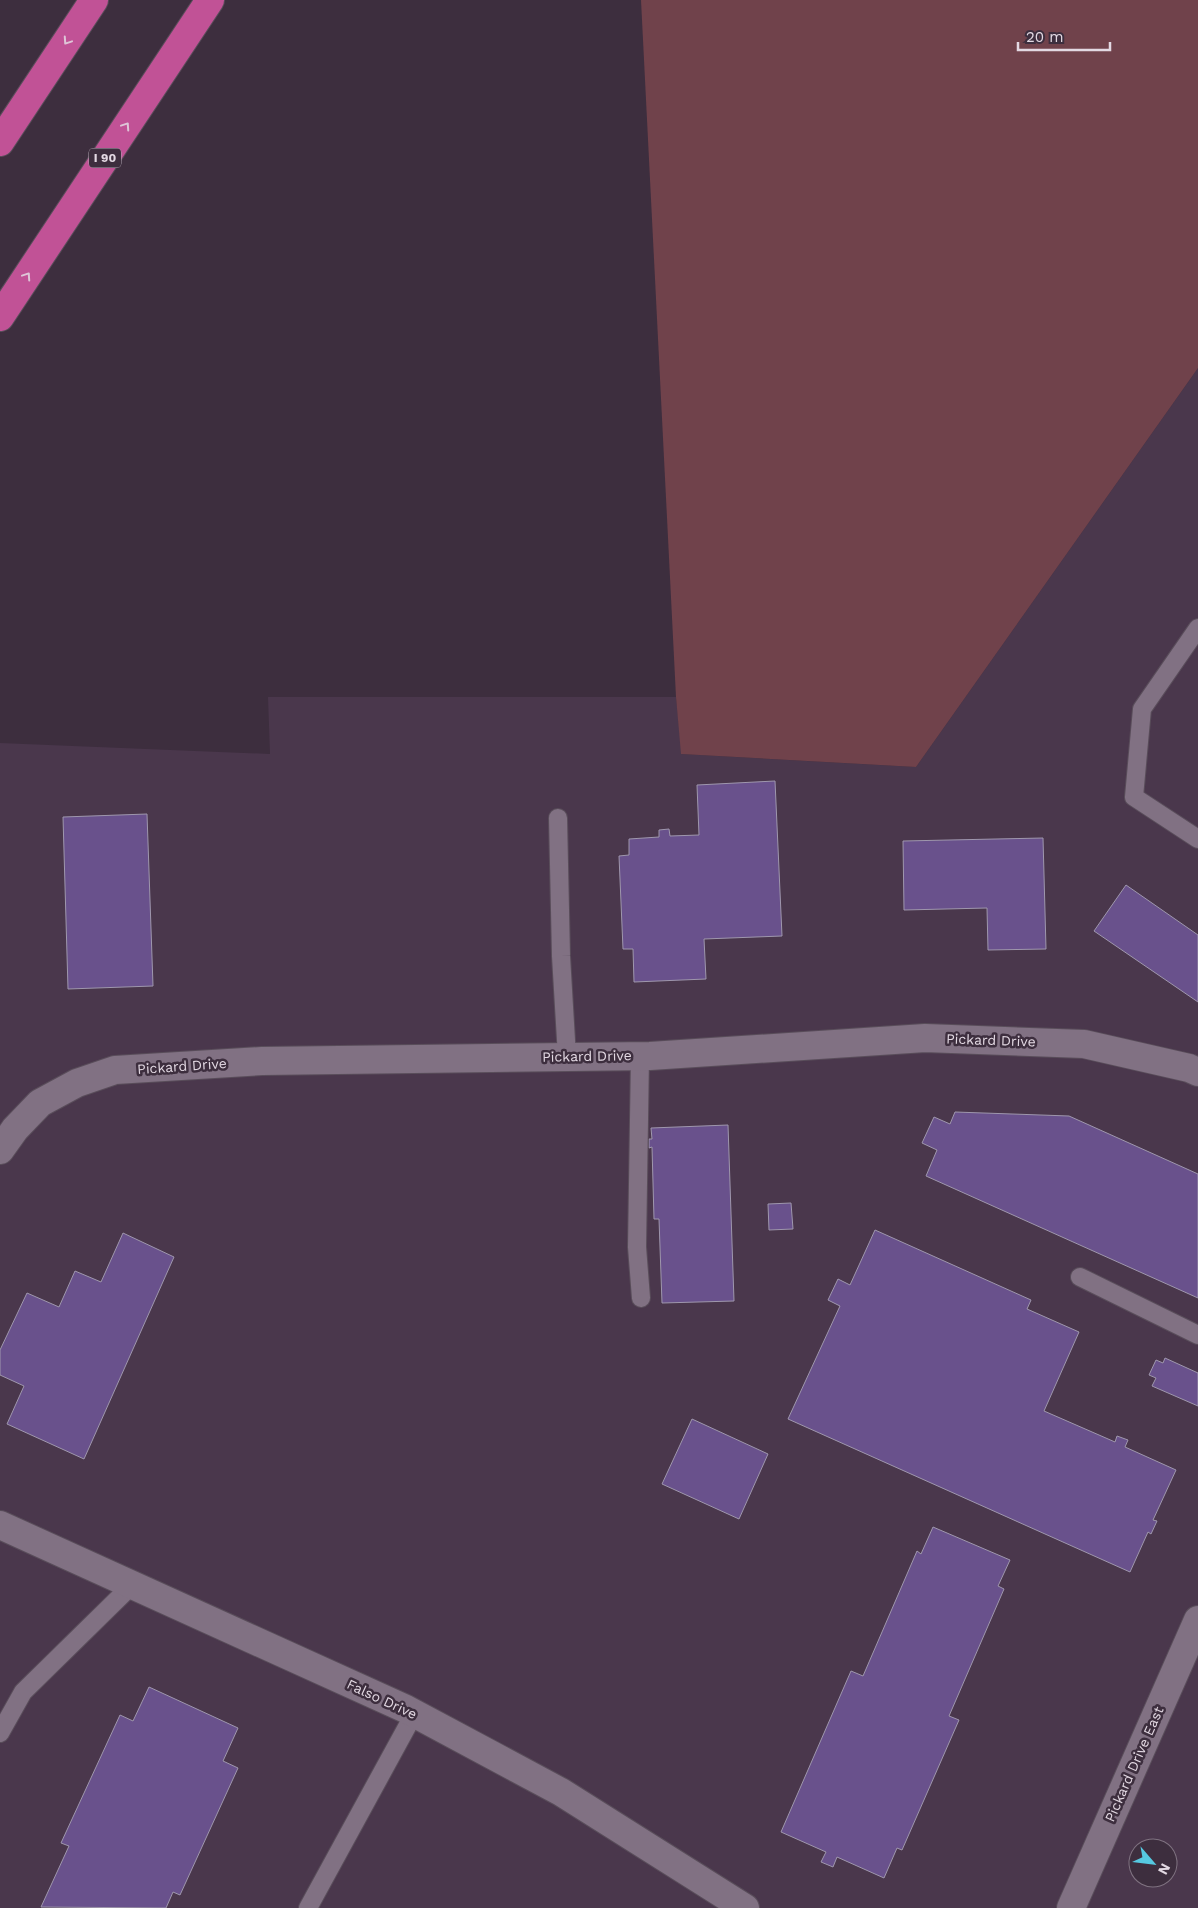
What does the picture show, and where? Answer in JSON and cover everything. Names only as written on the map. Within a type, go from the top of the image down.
[{"type":"highway","points":[[0,142],[94,0]]},
{"type":"highway","name":"I 90","points":[[0,317],[210,0]]},
{"type":"street","name":"Pickard Drive","points":[[0,1150],[15,1130],[40,1103],[77,1083],[116,1070],[262,1061],[640,1056],[925,1038],[1084,1044],[1189,1068],[1198,1072]]},
{"type":"street","name":"Falso Drive","points":[[0,1525],[414,1714],[561,1792],[745,1908]]},
{"type":"street","name":"Pickard Drive East","points":[[1071,1908],[1198,1620]]},
{"type":"lane","points":[[1198,628],[1142,710],[1134,797],[1198,839]]},
{"type":"lane","points":[[558,818],[561,956],[566,1057]]},
{"type":"lane","points":[[640,1056],[636,1247],[640,1298]]},
{"type":"lane","points":[[1080,1277],[1198,1335]]},
{"type":"lane","points":[[0,1734],[23,1692],[132,1585]]},
{"type":"lane","points":[[308,1908],[414,1714]]},
{"type":"shaded area","points":[[641,0],[1198,0],[1198,368],[916,767],[681,754],[676,697]]},
{"type":"shaded area","points":[[1198,368],[1198,1908],[0,1908],[0,743],[270,754],[268,697],[676,697],[682,754],[916,767]]},
{"type":"building","points":[[775,781],[782,936],[704,939],[706,979],[634,982],[633,949],[623,949],[619,856],[629,855],[629,839],[659,837],[659,830],[669,829],[670,836],[699,835],[697,785]]},
{"type":"building","points":[[147,814],[153,986],[68,989],[63,817]]},
{"type":"building","points":[[1043,838],[1046,949],[988,950],[987,908],[904,910],[903,841]]},
{"type":"building","points":[[1126,885],[1198,935],[1198,1002],[1094,931]]},
{"type":"building","points":[[955,1112],[1069,1116],[1198,1174],[1198,1298],[926,1176],[937,1150],[922,1143],[934,1117],[950,1124]]},
{"type":"building","points":[[728,1125],[734,1301],[662,1303],[659,1219],[654,1219],[652,1147],[649,1148],[649,1139],[652,1139],[651,1128]]},
{"type":"building","points":[[791,1203],[793,1229],[769,1230],[768,1204]]},
{"type":"building","points":[[875,1230],[1031,1300],[1027,1309],[1079,1332],[1044,1411],[1115,1442],[1117,1436],[1128,1440],[1125,1447],[1176,1470],[1153,1520],[1157,1521],[1151,1534],[1148,1532],[1130,1572],[788,1419],[840,1306],[828,1300],[838,1279],[850,1285]]},
{"type":"building","points":[[123,1233],[174,1257],[84,1459],[7,1424],[24,1386],[0,1375],[0,1350],[27,1293],[59,1307],[75,1271],[101,1282]]},
{"type":"building","points":[[1165,1358],[1198,1373],[1198,1406],[1152,1386],[1156,1378],[1149,1375],[1156,1360],[1163,1363]]},
{"type":"building","points":[[692,1419],[768,1454],[739,1519],[662,1484]]},
{"type":"building","points":[[933,1527],[1010,1560],[998,1586],[1004,1589],[949,1716],[959,1720],[902,1850],[897,1848],[884,1878],[837,1857],[833,1867],[821,1862],[826,1852],[781,1832],[851,1671],[863,1676],[917,1551],[921,1554]]},
{"type":"building","points":[[149,1687],[238,1728],[223,1761],[238,1768],[180,1895],[173,1892],[166,1908],[41,1907],[69,1846],[61,1843],[120,1715],[133,1721]]}]
